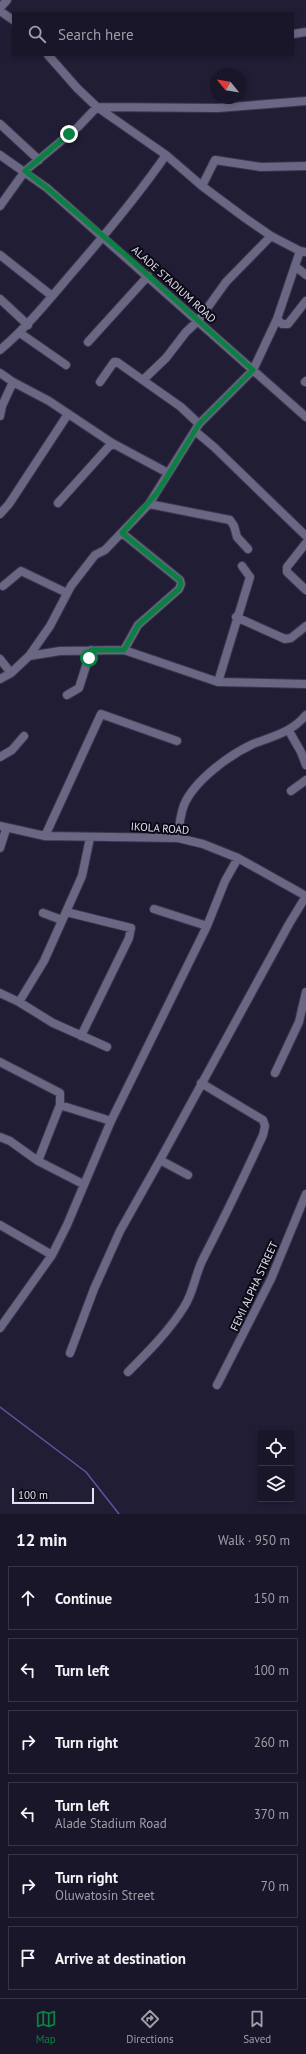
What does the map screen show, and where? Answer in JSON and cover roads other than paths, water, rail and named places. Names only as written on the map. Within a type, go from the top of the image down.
[{"type":"street","points":[[0,8],[7,0]]},
{"type":"street","points":[[0,11],[12,19]]},
{"type":"street","points":[[294,34],[306,32]]},
{"type":"street","points":[[0,679],[11,673],[29,656],[50,626],[67,593],[95,555],[104,550],[122,533],[148,504],[197,427],[253,370],[278,319],[295,266],[303,252],[271,236],[202,186],[166,155],[97,107],[49,56]]},
{"type":"street","points":[[0,206],[25,171],[78,127],[97,107],[218,108],[306,101]]},
{"type":"street","points":[[0,124],[39,160]]},
{"type":"street","name":"ALADE STADIUM ROAD","points":[[0,155],[25,171],[47,188],[306,417]]},
{"type":"street","points":[[0,350],[28,325],[104,237],[136,198],[166,155]]},
{"type":"street","points":[[202,186],[215,160],[261,167],[306,166]]},
{"type":"street","points":[[142,380],[166,358],[186,332],[198,321],[226,282],[271,236]]},
{"type":"street","points":[[0,255],[52,296]]},
{"type":"street","points":[[295,266],[306,275]]},
{"type":"street","points":[[88,342],[148,276]]},
{"type":"street","points":[[0,299],[28,325]]},
{"type":"street","points":[[278,319],[282,324],[288,324],[306,301]]},
{"type":"street","points":[[20,333],[66,365]]},
{"type":"street","points":[[100,382],[116,362],[181,407],[214,447],[306,536]]},
{"type":"street","points":[[0,373],[68,414],[112,443],[168,473]]},
{"type":"street","points":[[0,416],[2,406],[13,382]]},
{"type":"street","points":[[0,514],[9,504],[68,414]]},
{"type":"street","points":[[58,503],[112,443]]},
{"type":"street","points":[[148,504],[230,520],[234,526],[237,537],[248,549]]},
{"type":"street","points":[[122,533],[180,580],[181,584],[167,601],[148,614],[138,625],[124,650]]},
{"type":"street","points":[[306,543],[287,567],[287,572],[306,590]]},
{"type":"street","points":[[218,682],[236,618],[250,577],[242,566]]},
{"type":"street","points":[[3,586],[21,571],[67,593]]},
{"type":"street","points":[[236,618],[285,639],[291,638],[306,626]]},
{"type":"street","points":[[67,695],[80,686],[91,650]]},
{"type":"street","points":[[29,656],[60,651],[124,650],[218,682],[306,684]]},
{"type":"street","points":[[0,659],[11,673]]},
{"type":"street","points":[[45,836],[101,714],[177,740]]},
{"type":"street","points":[[178,838],[182,814],[191,793],[217,767],[247,747],[289,731],[306,715]]},
{"type":"street","points":[[289,731],[301,752],[306,765]]},
{"type":"street","points":[[0,757],[12,750],[24,736]]},
{"type":"street","points":[[291,791],[306,780]]},
{"type":"street","points":[[0,848],[3,828]]},
{"type":"street","name":"IKOLA ROAD","points":[[3,828],[45,836],[90,838],[178,838],[203,844],[238,858],[306,896]]},
{"type":"street","points":[[19,1002],[44,961],[82,876],[90,838]]},
{"type":"street","points":[[0,1328],[52,1255],[67,1224],[111,1121],[207,926],[225,881],[238,858]]},
{"type":"street","points":[[70,1353],[94,1289],[117,1236],[289,924],[306,896]]},
{"type":"street","points":[[154,909],[207,926]]},
{"type":"street","points":[[66,912],[131,928],[129,938],[81,1036]]},
{"type":"street","points":[[43,913],[62,920]]},
{"type":"street","points":[[275,1073],[299,1022],[306,992]]},
{"type":"street","points":[[0,993],[19,1002],[52,1023],[107,1047]]},
{"type":"street","points":[[0,1062],[57,1091],[60,1094],[60,1105],[38,1161]]},
{"type":"street","points":[[128,1372],[153,1348],[184,1307],[203,1260],[227,1213],[263,1135],[265,1126],[263,1120],[201,1084]]},
{"type":"street","points":[[60,1105],[111,1121]]},
{"type":"street","points":[[0,1137],[10,1141],[38,1161],[84,1184]]},
{"type":"street","points":[[160,1160],[188,1175]]},
{"type":"street","name":"FEMI ALPHA STREET","points":[[217,1385],[271,1279],[306,1194]]},
{"type":"street","points":[[0,1225],[52,1255]]},
{"type":"waterway","points":[[0,1407],[86,1472],[119,1514]]}]
